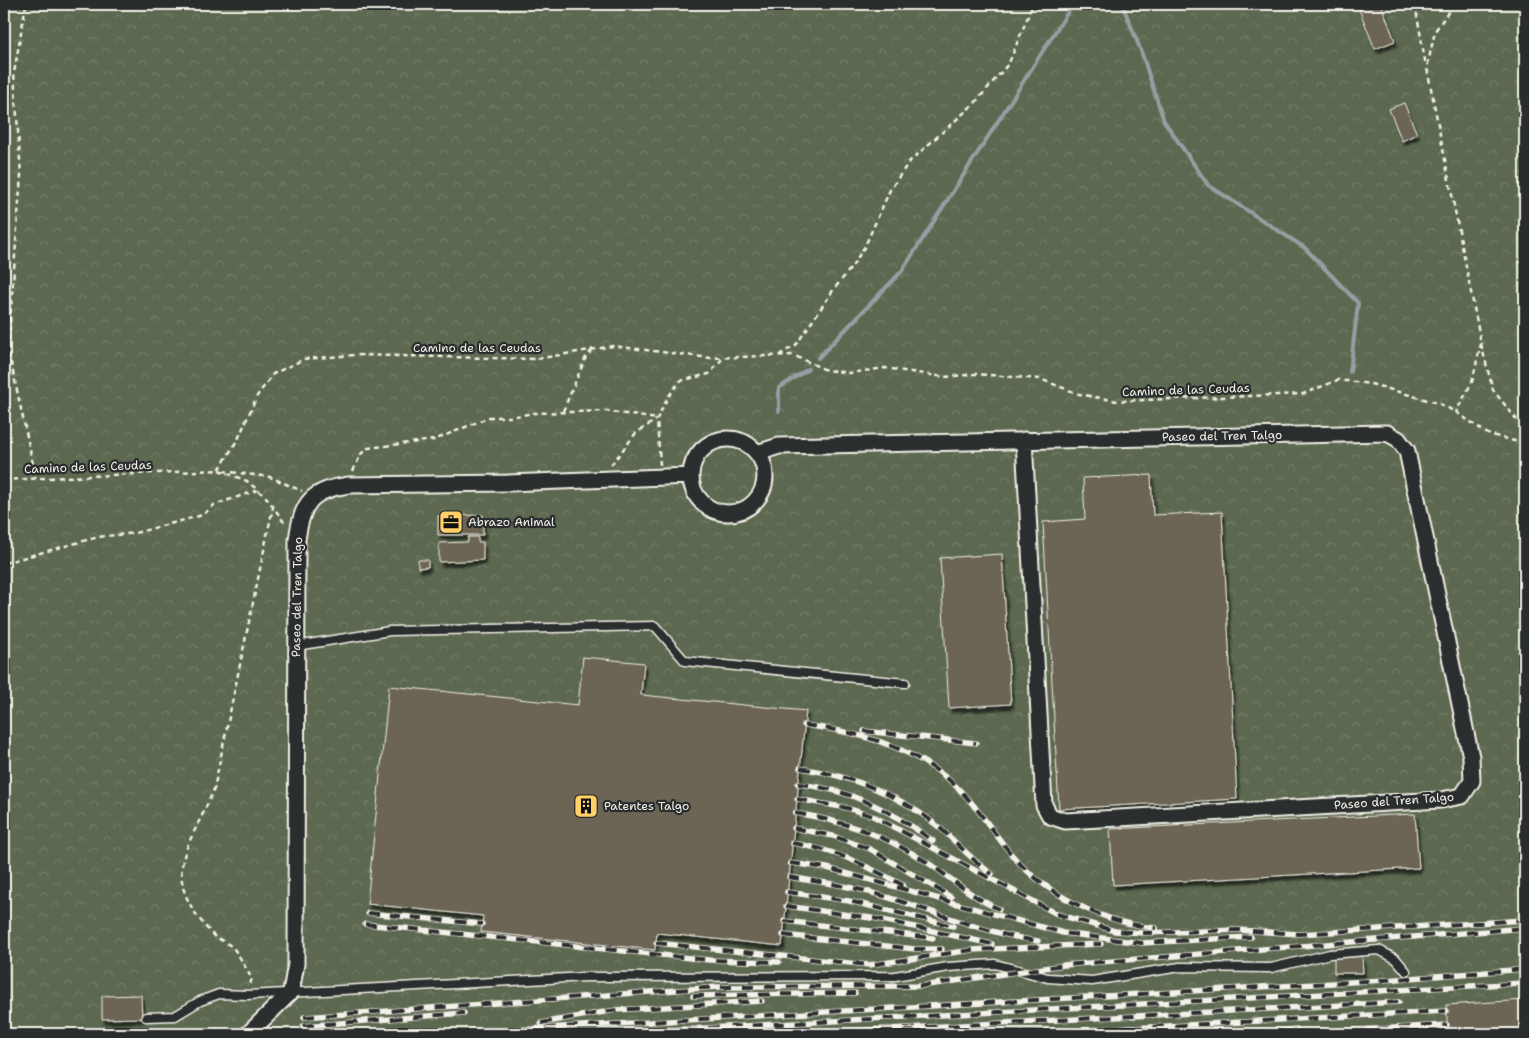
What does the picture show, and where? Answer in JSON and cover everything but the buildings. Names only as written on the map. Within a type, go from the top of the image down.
[{"type":"street","name":"Paseo del Tren Talgo","points":[[757,453],[779,446],[1024,440],[1387,433],[1398,440],[1407,451],[1471,757],[1472,781],[1462,796],[1440,800],[1065,821],[1050,816],[1044,806],[1024,440]]},
{"type":"street","points":[[727,439],[738,441],[757,453],[762,463],[763,486],[750,505],[740,511],[723,512],[706,506],[695,493],[691,476],[692,465],[698,454],[706,446],[716,441],[727,439]]},
{"type":"street","points":[[312,499],[328,488],[349,484],[603,480],[691,476]]},
{"type":"street","name":"Paseo del Tren Talgo","points":[[291,992],[296,964],[297,540],[300,517],[312,499]]},
{"type":"street","points":[[248,1034],[291,992]]},
{"type":"lane","points":[[296,646],[390,631],[655,626],[685,661],[905,683]]},
{"type":"lane","points":[[146,1017],[175,1016],[200,1001],[220,994],[247,995],[586,977],[895,976],[948,967],[995,964],[1048,978],[1092,981],[1180,967],[1271,968],[1330,954],[1380,950],[1396,958],[1406,971]]},
{"type":"path","points":[[26,4],[14,73],[21,175],[8,349],[36,478]]},
{"type":"path","points":[[776,356],[796,345],[834,289],[851,268],[865,246],[890,190],[909,162],[975,103],[1009,63],[1033,4]]},
{"type":"path","points":[[1415,4],[1481,343],[1493,390],[1521,425],[1525,427]]},
{"type":"path","points":[[1427,68],[1435,31],[1454,4]]},
{"type":"path","points":[[1456,412],[1472,382],[1481,343]]},
{"type":"path","name":"Camino de las Ceudas","points":[[4,480],[220,470],[239,437],[257,396],[273,374],[304,359],[354,355],[536,359],[613,346],[724,357],[793,356],[826,370],[850,373],[885,368],[944,377],[976,374],[1040,379],[1079,394],[1117,401],[1303,394],[1338,380],[1371,384],[1438,403],[1456,412],[1488,434],[1514,441],[1525,441]]},
{"type":"path","points":[[563,411],[586,357],[592,350]]},
{"type":"path","points":[[657,478],[661,462],[657,420],[668,397],[680,381],[709,374],[724,357]]},
{"type":"path","points":[[349,484],[354,464],[368,448],[434,440],[490,417],[563,411],[606,411],[657,420]]},
{"type":"path","points":[[603,480],[615,457],[636,433],[657,420]]},
{"type":"path","points":[[220,470],[247,482],[258,490],[297,540]]},
{"type":"path","points":[[220,470],[246,472],[270,477],[300,489],[312,499]]},
{"type":"path","points":[[4,563],[98,537],[135,533],[204,515],[214,505],[258,490]]},
{"type":"path","points":[[247,995],[252,979],[233,948],[213,936],[193,911],[181,886],[180,872],[189,839],[199,824],[214,789],[273,507]]},
{"type":"green space","points":[[4,4],[1525,4],[1525,1034],[4,1034]]},
{"type":"waterway","points":[[818,358],[902,271],[1073,4]]},
{"type":"waterway","points":[[1122,4],[1141,51],[1164,121],[1208,185],[1305,248],[1358,303],[1350,372]]},
{"type":"waterway","points":[[779,411],[779,388],[808,369]]},
{"type":"railway","points":[[804,725],[862,736],[916,757],[948,779],[974,806],[1012,855],[1042,883],[1077,905],[1097,913],[1116,920],[1156,928]]},
{"type":"railway","points":[[864,731],[976,743]]},
{"type":"railway","points":[[800,768],[838,776],[892,796],[925,816],[992,874]]},
{"type":"railway","points":[[798,784],[835,791],[870,803],[902,820],[933,841]]},
{"type":"railway","points":[[797,799],[847,808],[875,817],[1057,914],[1115,931],[1143,933],[1238,930],[1299,934],[1525,920]]},
{"type":"railway","points":[[795,813],[830,820],[879,836],[925,861],[979,899],[999,909]]},
{"type":"railway","points":[[794,828],[833,836],[870,849],[951,897]]},
{"type":"railway","points":[[792,843],[837,854],[903,885]]},
{"type":"railway","points":[[790,863],[827,868],[1063,933],[1142,943],[1251,937]]},
{"type":"railway","points":[[789,877],[845,886],[899,901],[991,931],[1038,941]]},
{"type":"railway","points":[[787,892],[849,901],[953,926]]},
{"type":"railway","points":[[786,906],[878,919],[992,944]]},
{"type":"railway","points":[[368,913],[482,924]]},
{"type":"railway","points":[[784,921],[933,938]]},
{"type":"railway","points":[[365,924],[709,960],[779,962]]},
{"type":"railway","points":[[304,1017],[718,987],[921,986],[1064,965],[1525,928]]},
{"type":"railway","points":[[783,935],[915,949],[942,949]]},
{"type":"railway","points":[[656,943],[869,965],[972,950],[1101,944]]},
{"type":"railway","points":[[479,1034],[510,1030],[1385,980],[1525,969]]},
{"type":"railway","points":[[598,1034],[1525,983]]},
{"type":"railway","points":[[693,996],[855,993]]},
{"type":"railway","points":[[541,1023],[616,1010],[762,1001]]},
{"type":"railway","points":[[794,1034],[1399,1002]]},
{"type":"railway","points":[[1021,1034],[1446,1011]]},
{"type":"railway","points":[[303,1026],[464,1013]]},
{"type":"railway","points":[[1289,1034],[1447,1025]]},
{"type":"railway","points":[[1269,1034],[1296,1029]]},
{"type":"place","name":"Abrazo Animal","points":[[451,522]]},
{"type":"place","name":"Patentes Talgo","points":[[586,806]]}]
